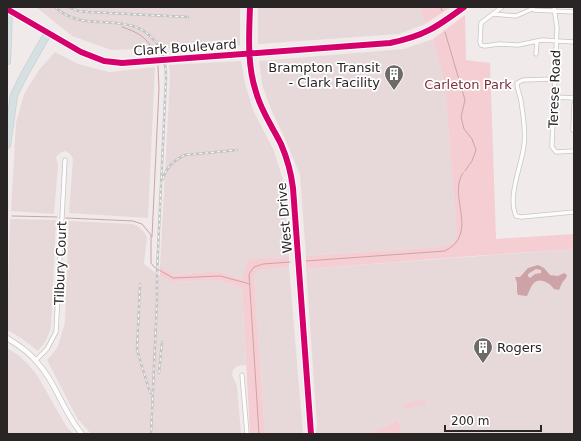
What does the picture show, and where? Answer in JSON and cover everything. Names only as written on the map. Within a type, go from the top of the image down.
[{"type":"highway","points":[[7,62],[8,8]]},
{"type":"highway","points":[[7,145],[14,96],[48,33]]},
{"type":"street","name":"West Drive","points":[[250,7],[249,54],[251,72],[263,112],[284,152],[291,174],[311,434]]},
{"type":"street","name":"Clark Boulevard","points":[[8,8],[20,17],[81,52],[93,58],[112,62],[171,60],[390,43],[416,37],[432,30],[464,7]]},
{"type":"street","points":[[502,7],[481,22],[481,45],[518,44],[537,41],[574,42]]},
{"type":"street","points":[[493,14],[516,16],[532,8],[574,12]]},
{"type":"street","name":"Terese Road","points":[[554,9],[557,28],[552,147],[556,152],[574,151]]},
{"type":"street","points":[[536,54],[537,41]]},
{"type":"street","points":[[555,79],[523,80],[517,83],[524,119],[524,146],[514,192],[515,212],[516,216],[521,217],[574,212]]},
{"type":"street","points":[[554,97],[574,98]]},
{"type":"street","points":[[574,104],[574,131]]},
{"type":"street","name":"Tilbury Court","points":[[36,360],[48,349],[56,332],[65,160]]},
{"type":"street","points":[[7,338],[25,350],[36,360],[49,379],[69,417],[82,434]]},
{"type":"street","points":[[242,374],[247,434]]},
{"type":"shaded area","points":[[36,7],[240,7],[240,45],[111,50],[72,36]]},
{"type":"shaded area","points":[[258,7],[420,7],[425,24],[399,34],[258,44]]},
{"type":"shaded area","points":[[433,39],[445,85],[457,236],[453,243],[440,247],[306,256],[300,175],[270,107],[262,84],[259,61],[404,49]]},
{"type":"shaded area","points":[[55,52],[78,64],[109,72],[155,67],[148,218],[69,213],[73,159],[70,154],[65,151],[56,157],[58,165],[54,214],[11,211],[16,123],[24,94],[39,70]]},
{"type":"shaded area","points":[[241,61],[245,83],[253,110],[274,151],[284,183],[289,257],[261,258],[241,279],[217,271],[174,275],[160,266],[170,77],[169,65]]},
{"type":"shaded area","points":[[10,219],[56,220],[51,328],[46,341],[38,351],[21,338],[7,330]]},
{"type":"shaded area","points":[[69,221],[133,224],[138,226],[145,233],[147,238],[144,264],[160,276],[172,282],[215,280],[242,288],[246,365],[237,366],[233,370],[232,375],[237,386],[241,434],[91,434],[77,418],[47,360],[58,346],[65,323]]},
{"type":"shaded area","points":[[574,249],[574,434],[403,434],[398,420],[368,434],[316,434],[317,425],[306,269]]},
{"type":"shaded area","points":[[538,265],[544,268],[550,275],[558,276],[564,273],[567,275],[559,290],[554,289],[541,280],[533,284],[527,296],[518,295],[515,277],[520,277],[528,268]],"holes":[[[536,269],[541,270],[541,273],[535,274],[530,278],[528,276],[528,274]]]},
{"type":"shaded area","points":[[289,267],[303,434],[265,434],[254,275],[259,270]]},
{"type":"shaded area","points":[[7,348],[27,363],[37,375],[66,426],[73,434],[7,434]]},
{"type":"green space","points":[[420,7],[451,7],[425,24]]},
{"type":"green space","name":"Carleton Park","points":[[465,15],[466,60],[490,63],[496,239],[574,234],[574,249],[306,269],[306,256],[440,247],[453,243],[457,236],[445,85],[433,39]]},
{"type":"green space","points":[[289,257],[289,267],[259,270],[254,275],[265,434],[250,434],[242,288],[215,280],[172,282],[160,276],[160,266],[174,275],[217,271],[241,279],[249,260]]},
{"type":"green space","points":[[425,399],[426,404],[404,409],[403,404]]},
{"type":"green space","points":[[398,420],[403,434],[368,434]]},
{"type":"waterway","points":[[441,7],[442,11]]},
{"type":"waterway","points":[[122,27],[145,39],[152,47],[154,53]]},
{"type":"waterway","points":[[445,32],[465,100],[461,117],[464,129],[472,139],[476,150],[472,161],[465,171]]},
{"type":"waterway","points":[[152,237],[159,88],[158,66]]},
{"type":"waterway","points":[[306,261],[445,251],[455,243],[460,234],[462,224],[458,192],[459,182],[463,173]]},
{"type":"waterway","points":[[12,216],[57,217]]},
{"type":"waterway","points":[[66,218],[133,221],[142,224],[151,235],[151,263],[154,267],[173,278],[220,276],[250,284]]},
{"type":"waterway","points":[[259,434],[249,274],[254,267],[263,264],[290,262]]},
{"type":"railway","points":[[55,7],[67,15],[79,20],[119,23],[132,26],[143,31],[154,40],[164,58],[166,78],[151,434]]},
{"type":"railway","points":[[68,7],[79,11],[88,12],[188,17]]},
{"type":"railway","points":[[163,179],[171,164],[185,155],[237,150]]},
{"type":"railway","points":[[140,284],[137,350],[150,393]]},
{"type":"railway","points":[[159,373],[162,342]]},
{"type":"cycle path","points":[[250,7],[249,50],[253,82],[261,106],[283,149],[293,188],[311,434]]},
{"type":"cycle path","points":[[7,9],[81,52],[104,61],[122,63],[390,43],[430,30],[464,7]]},
{"type":"place","name":"Brampton Transit - Clark Facility","points":[[394,91]]},
{"type":"place","name":"Rogers","points":[[483,364]]}]
